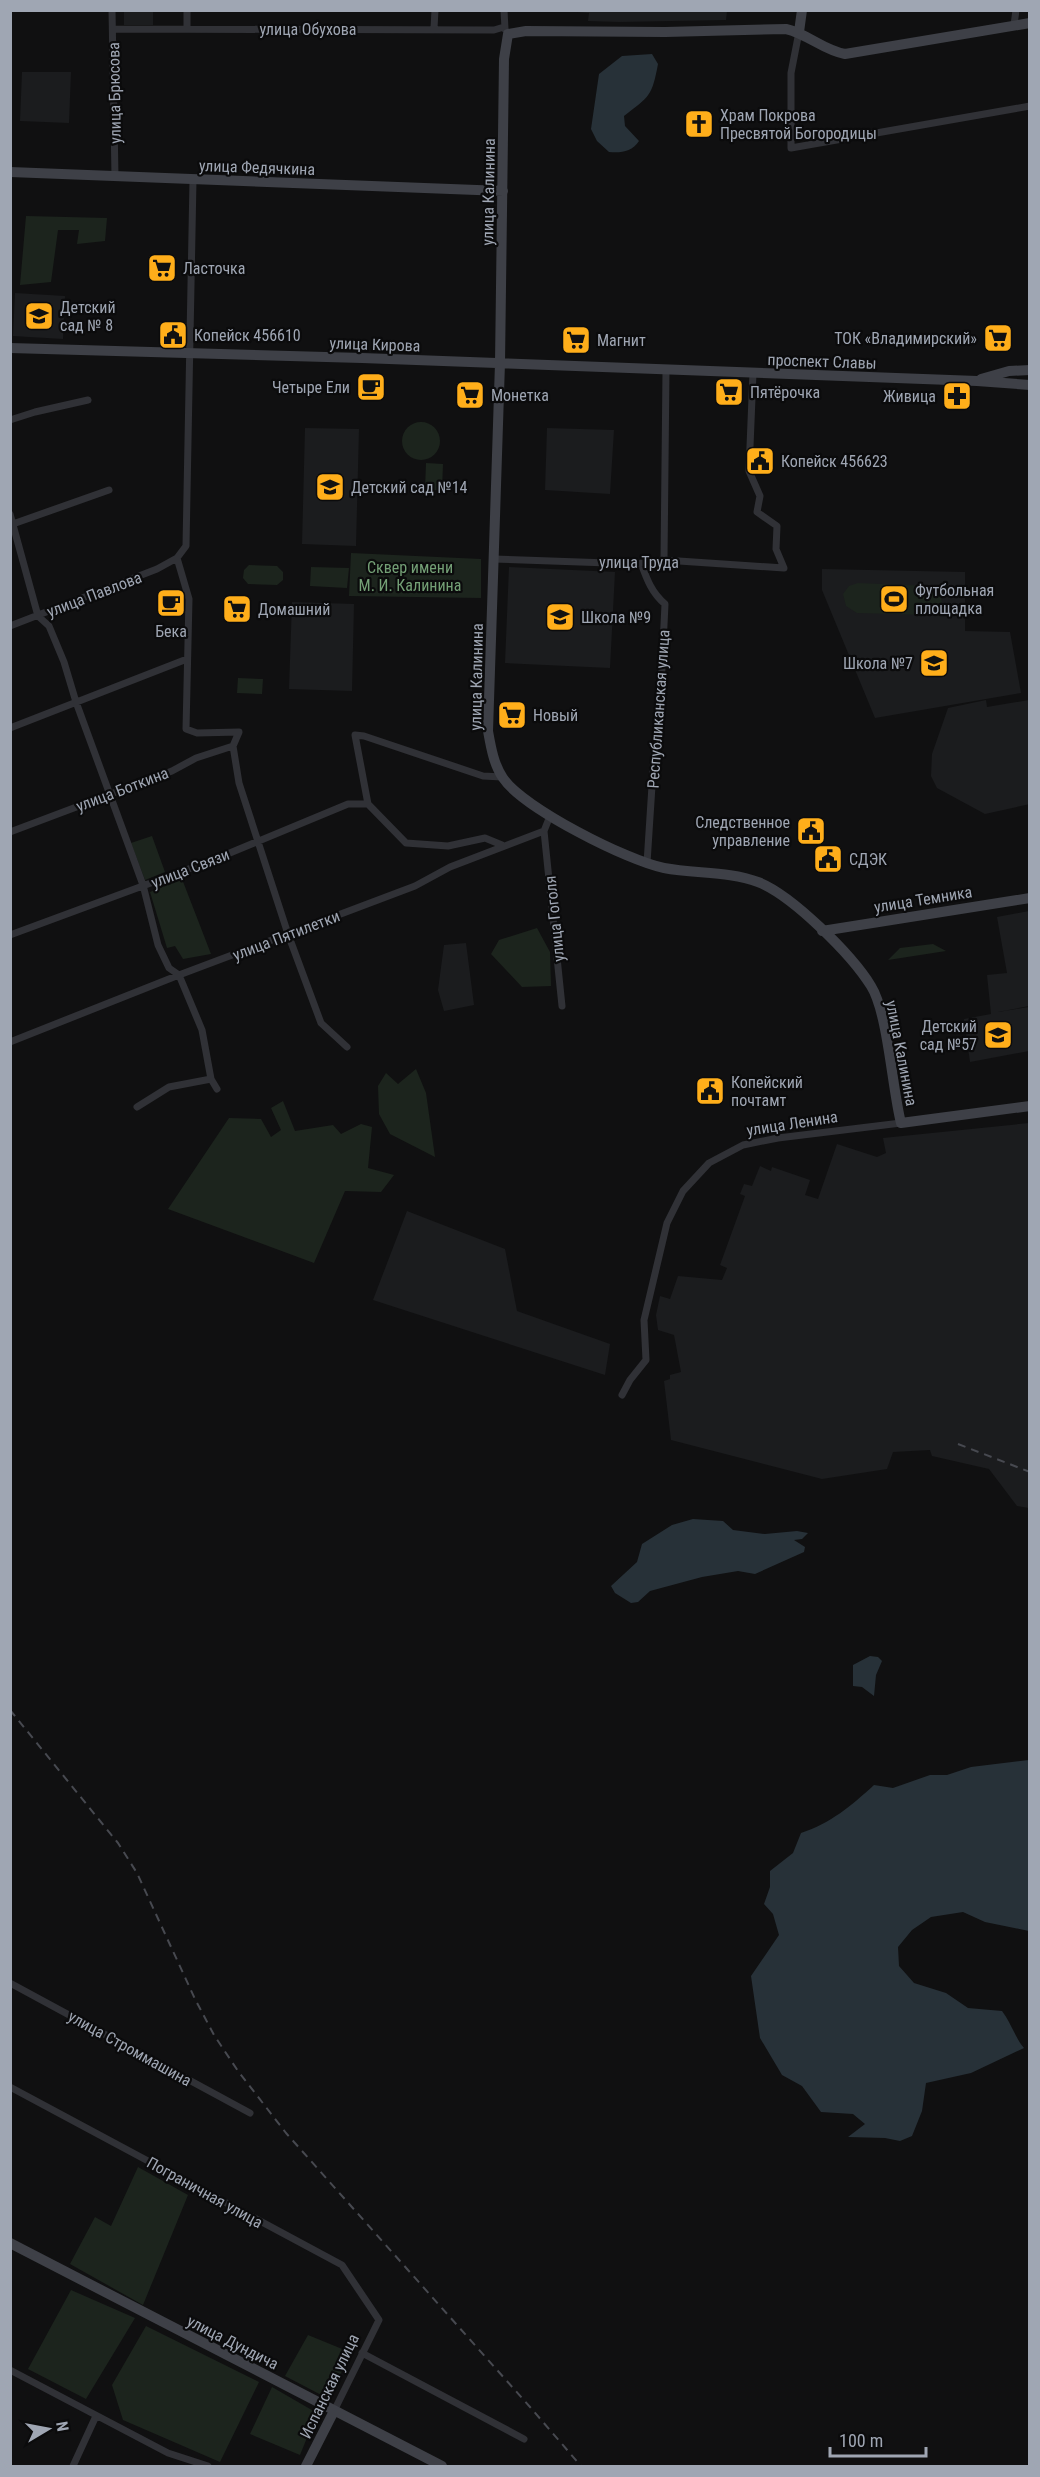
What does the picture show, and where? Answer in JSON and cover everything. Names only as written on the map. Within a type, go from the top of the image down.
[{"type":"street","name":"улица Брюсова","points":[[112,10],[116,176]]},
{"type":"street","points":[[187,10],[187,29]]},
{"type":"street","points":[[434,28],[435,10]]},
{"type":"street","points":[[504,10],[506,30],[665,32],[776,29],[799,32],[831,51],[845,54],[1029,23]]},
{"type":"street","points":[[802,10],[791,73],[791,148],[1029,106]]},
{"type":"street","points":[[1014,26],[1016,10]]},
{"type":"street","name":"улица Обухова","points":[[113,29],[434,28],[506,30]]},
{"type":"street","name":"улица Калинина","points":[[506,30],[500,363],[488,731],[491,749],[502,777],[522,799],[550,816],[647,863],[674,870],[729,876],[757,882],[783,896],[822,931],[856,966],[873,988],[880,1010],[901,1123]]},
{"type":"street","name":"улица Федячкина","points":[[10,172],[504,191]]},
{"type":"street","points":[[193,180],[186,546],[177,558],[189,599],[186,729],[197,733],[239,732],[233,746],[239,783],[288,934],[321,1023],[347,1047]]},
{"type":"street","name":"улица Кирова","points":[[10,348],[666,370]]},
{"type":"street","points":[[664,560],[666,370]]},
{"type":"street","name":"проспект Славы","points":[[666,370],[977,381],[1029,385]]},
{"type":"street","name":"проспект Славы","points":[[977,381],[1009,371],[1029,370]]},
{"type":"street","name":"улица Труда","points":[[493,559],[641,563],[664,560],[784,568],[776,549],[777,526],[757,512],[760,496],[749,471],[753,373]]},
{"type":"street","points":[[10,420],[88,400]]},
{"type":"street","points":[[12,524],[109,490]]},
{"type":"street","points":[[10,514],[38,616],[49,626],[64,662],[76,702],[143,885],[158,945],[169,968],[179,975],[202,1030],[211,1078],[217,1089]]},
{"type":"street","name":"улица Павлова","points":[[10,626],[157,569],[177,558]]},
{"type":"street","name":"Республиканская улица","points":[[641,563],[656,597],[665,604],[659,729],[654,755],[647,863]]},
{"type":"street","points":[[10,728],[187,660]]},
{"type":"street","points":[[502,777],[483,776],[355,735],[368,804],[406,843],[448,846],[485,838],[502,845]]},
{"type":"street","name":"улица Боткина","points":[[10,832],[172,771],[196,758],[233,746]]},
{"type":"street","name":"улица Связи","points":[[10,934],[143,885],[348,804],[368,804]]},
{"type":"street","points":[[544,831],[550,816]]},
{"type":"street","name":"улица Пятилетки","points":[[10,1042],[415,886],[450,867],[502,845],[544,831]]},
{"type":"street","name":"улица Гоголя","points":[[544,831],[562,1006]]},
{"type":"street","name":"улица Темника","points":[[822,931],[1029,898]]},
{"type":"street","points":[[137,1107],[170,1087],[211,1078]]},
{"type":"street","name":"улица Ленина","points":[[622,1395],[630,1380],[646,1360],[644,1320],[667,1223],[683,1191],[709,1163],[743,1145],[778,1138],[1029,1106]]},
{"type":"street","name":"улица Строммашина","points":[[10,1983],[250,2113]]},
{"type":"street","name":"Пограничная улица","points":[[10,2088],[342,2265],[379,2320]]},
{"type":"street","name":"улица Дундича","points":[[10,2243],[442,2466]]},
{"type":"street","name":"Испанская улица","points":[[306,2466],[379,2320]]},
{"type":"street","points":[[362,2353],[524,2439]]},
{"type":"street","points":[[10,2370],[168,2453],[208,2466]]},
{"type":"street","points":[[73,2466],[96,2416]]},
{"type":"shaded area","points":[[124,11],[153,11],[153,25],[124,25]]},
{"type":"shaded area","points":[[565,11],[727,11],[726,20],[619,22],[588,21],[589,13]]},
{"type":"shaded area","points":[[652,54],[658,64],[654,83],[645,99],[624,116],[625,126],[639,141],[633,148],[626,151],[609,152],[597,141],[591,129],[599,74],[622,56]]},
{"type":"shaded area","points":[[22,72],[71,72],[69,123],[20,121]]},
{"type":"shaded area","name":"Детский сад № 8","points":[[15,293],[65,296],[63,339],[13,336]]},
{"type":"shaded area","name":"Детский сад №14","points":[[305,428],[359,429],[356,546],[302,544]]},
{"type":"shaded area","points":[[547,428],[614,430],[610,494],[545,490]]},
{"type":"shaded area","name":"Школа №9","points":[[509,567],[615,572],[610,668],[505,663]]},
{"type":"shaded area","name":"Школа №7","points":[[822,569],[965,572],[965,631],[1010,632],[1021,693],[875,718],[822,590]]},
{"type":"shaded area","points":[[292,602],[354,604],[352,691],[289,689]]},
{"type":"shaded area","points":[[986,700],[987,707],[1029,700],[1030,804],[985,814],[937,788],[931,776],[932,754],[948,708]]},
{"type":"shaded area","points":[[1029,911],[1029,1006],[998,1012],[1029,1007],[1029,1051],[970,1062],[964,1019],[991,1014],[987,975],[1007,973],[997,917]]},
{"type":"shaded area","points":[[466,943],[474,1005],[444,1011],[438,990],[444,945]]},
{"type":"shaded area","points":[[1029,1123],[1029,1508],[1017,1506],[989,1469],[932,1456],[930,1450],[893,1452],[887,1469],[822,1479],[671,1440],[664,1381],[670,1379],[670,1375],[681,1372],[674,1335],[658,1330],[656,1315],[660,1296],[670,1299],[678,1276],[722,1280],[727,1268],[720,1265],[745,1196],[740,1194],[744,1184],[752,1186],[760,1166],[771,1171],[772,1167],[810,1180],[805,1195],[818,1199],[837,1144],[877,1157],[886,1153],[883,1138]]},
{"type":"shaded area","points":[[407,1211],[505,1249],[517,1311],[610,1344],[605,1375],[373,1300]]},
{"type":"shaded area","points":[[693,1519],[723,1521],[733,1530],[765,1534],[797,1531],[808,1533],[802,1539],[794,1540],[805,1547],[804,1552],[755,1574],[738,1571],[702,1577],[650,1591],[638,1602],[631,1603],[615,1593],[611,1586],[637,1562],[642,1544],[672,1525]]},
{"type":"shaded area","points":[[870,1656],[878,1657],[882,1661],[876,1675],[874,1696],[862,1687],[853,1686],[853,1665]]},
{"type":"shaded area","points":[[1029,1760],[1029,1931],[985,1922],[963,1912],[931,1917],[912,1930],[898,1947],[899,1966],[914,1983],[946,1993],[968,2008],[1002,2011],[1024,2048],[971,2073],[926,2083],[922,2111],[912,2136],[900,2141],[885,2138],[848,2137],[865,2124],[853,2114],[821,2112],[802,2086],[782,2075],[760,2038],[751,1976],[779,1935],[773,1914],[764,1904],[770,1887],[770,1871],[793,1853],[801,1833],[840,1813],[874,1785],[893,1788],[930,1775],[947,1775],[971,1767]]},
{"type":"green space","points":[[26,216],[107,218],[105,241],[77,244],[79,230],[58,230],[51,282],[20,285]]},
{"type":"green space","points":[[421,422],[434,428],[440,441],[434,454],[421,460],[408,454],[402,441],[408,428]]},
{"type":"green space","points":[[426,463],[443,464],[442,490],[425,490]]},
{"type":"green space","name":"Сквер имени М. И. Калинина","points":[[351,553],[481,559],[481,598],[349,596]]},
{"type":"green space","points":[[249,565],[277,566],[283,572],[283,580],[277,585],[248,584],[243,578],[244,570]]},
{"type":"green space","points":[[311,567],[349,568],[347,588],[310,586]]},
{"type":"green space","points":[[858,583],[930,586],[939,592],[942,602],[937,612],[928,615],[857,613],[846,606],[843,594],[849,586]]},
{"type":"green space","points":[[238,678],[263,679],[262,694],[237,693]]},
{"type":"green space","points":[[152,836],[165,872],[145,880],[131,843]]},
{"type":"green space","points":[[182,879],[211,954],[183,959],[175,946],[167,948],[150,892]]},
{"type":"green space","points":[[537,928],[550,952],[551,986],[522,987],[491,954],[499,940]]},
{"type":"green space","points":[[933,944],[946,951],[888,960],[900,948]]},
{"type":"green space","points":[[416,1069],[426,1093],[435,1157],[390,1134],[379,1114],[378,1086],[386,1073],[398,1084]]},
{"type":"green space","points":[[283,1101],[295,1131],[333,1125],[341,1134],[361,1124],[372,1127],[368,1168],[394,1175],[381,1192],[345,1191],[314,1263],[168,1209],[229,1118],[261,1119],[271,1137],[281,1130],[271,1108]]},
{"type":"green space","points":[[138,2167],[188,2195],[143,2305],[70,2264],[95,2217],[111,2226]]},
{"type":"green space","points":[[71,2290],[135,2318],[86,2399],[28,2369]]},
{"type":"green space","points":[[146,2326],[259,2382],[220,2462],[123,2420],[112,2385]]},
{"type":"green space","points":[[308,2335],[352,2353],[327,2398],[285,2376]]},
{"type":"green space","points":[[272,2387],[317,2413],[300,2455],[250,2434]]},
{"type":"railway","points":[[958,1444],[1030,1472]]},
{"type":"railway","points":[[10,1710],[118,1843],[137,1873],[195,1999],[214,2035],[238,2071],[286,2133],[581,2466]]},
{"type":"place","name":"Храм Покрова Пресвятой Богородицы","points":[[699,124]]},
{"type":"place","name":"Ласточка","points":[[162,268]]},
{"type":"place","name":"Детский сад № 8","points":[[39,316]]},
{"type":"place","name":"Копейск 456610","points":[[173,335]]},
{"type":"place","name":"ТОК «Владимирский»","points":[[998,338]]},
{"type":"place","name":"Магнит","points":[[576,340]]},
{"type":"place","name":"Четыре Ели","points":[[371,387]]},
{"type":"place","name":"Пятёрочка","points":[[729,392]]},
{"type":"place","name":"Монетка","points":[[470,395]]},
{"type":"place","name":"Живица","points":[[957,396]]},
{"type":"place","name":"Копейск 456623","points":[[760,461]]},
{"type":"place","name":"Детский сад №14","points":[[330,487]]},
{"type":"place","name":"Футбольная площадка","points":[[894,599]]},
{"type":"place","name":"Бека","points":[[171,603]]},
{"type":"place","name":"Домашний","points":[[237,609]]},
{"type":"place","name":"Школа №9","points":[[560,617]]},
{"type":"place","name":"Школа №7","points":[[934,663]]},
{"type":"place","name":"Новый","points":[[512,715]]},
{"type":"place","name":"Следственное управление","points":[[811,831]]},
{"type":"place","name":"СДЭК","points":[[828,859]]},
{"type":"place","name":"Детский сад №57","points":[[998,1035]]},
{"type":"place","name":"Копейский почтамт","points":[[710,1091]]}]
